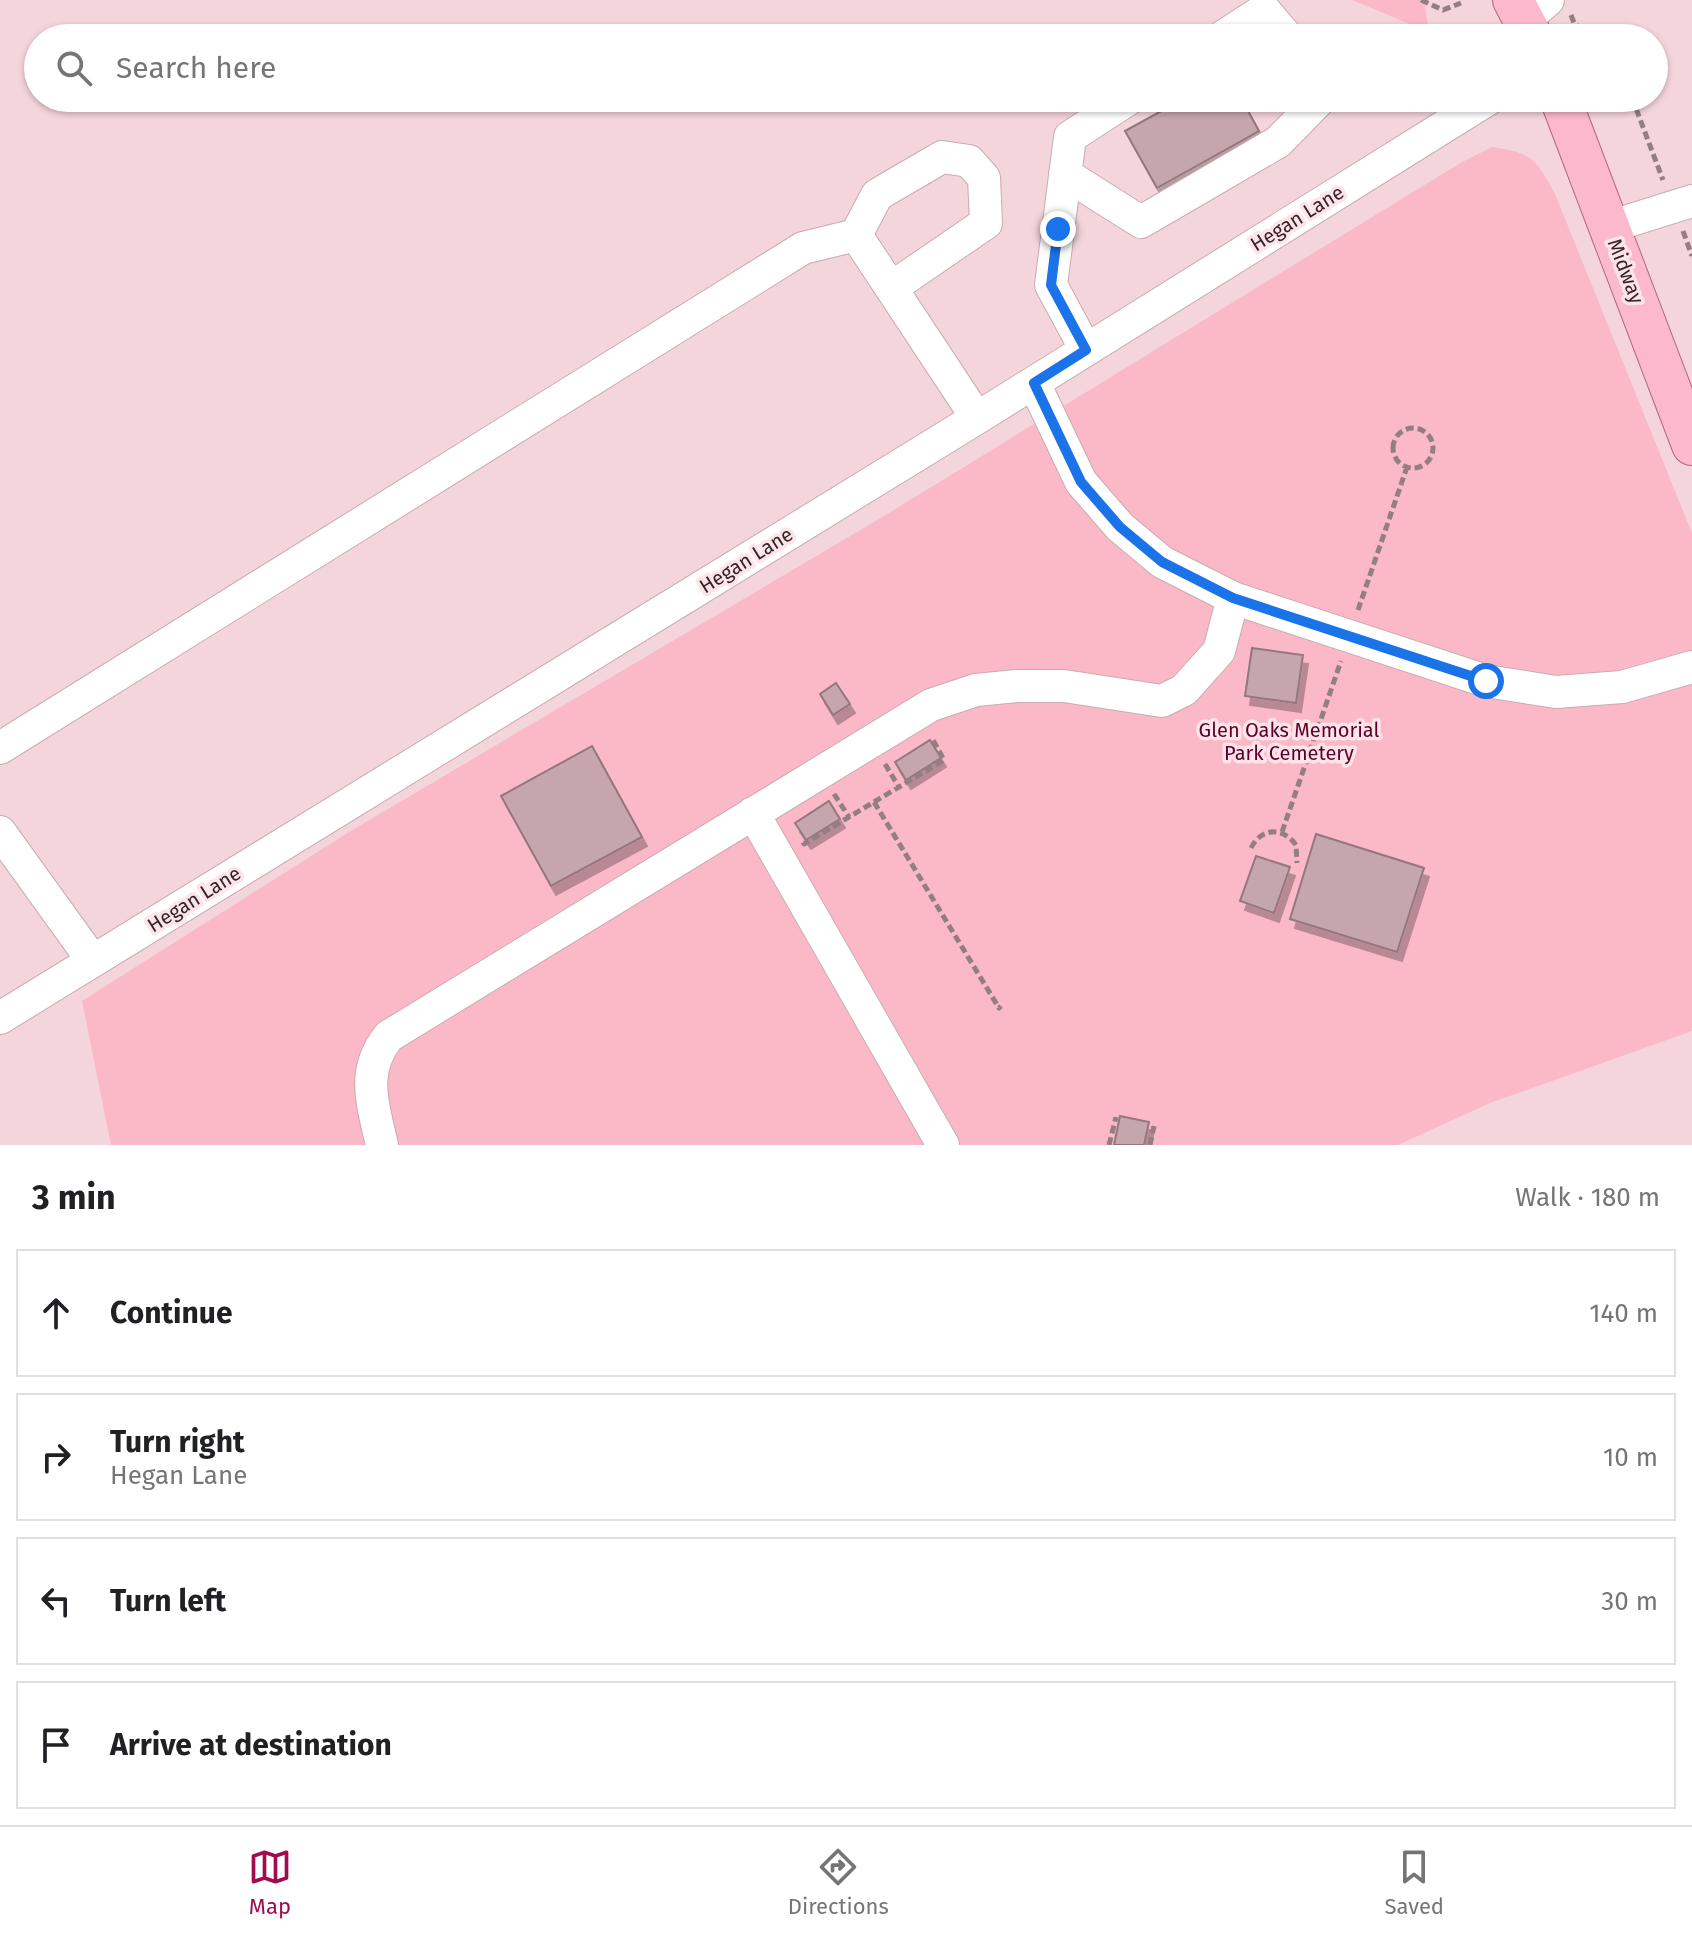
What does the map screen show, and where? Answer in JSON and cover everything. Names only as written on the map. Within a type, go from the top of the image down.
[{"type":"main road","name":"Midway","points":[[1565,112],[1692,445]]},
{"type":"street","points":[[1242,24],[1264,10],[1276,24]]},
{"type":"street","points":[[1086,350],[1051,285],[1070,137],[1108,112]]},
{"type":"street","points":[[1065,174],[1141,222],[1278,142],[1307,112]]},
{"type":"street","name":"Hegan Lane","points":[[0,1018],[1034,383],[1468,112]]},
{"type":"street","points":[[0,748],[803,248],[856,235],[877,195],[942,157],[969,161],[984,178],[986,223],[891,288]]},
{"type":"street","points":[[1609,227],[1692,201]]},
{"type":"street","points":[[856,235],[977,418]]},
{"type":"street","points":[[1034,383],[1081,482],[1120,527],[1162,562],[1233,598],[1486,681],[1556,692],[1622,687],[1692,667]]},
{"type":"street","points":[[382,1145],[370,1075],[379,1047],[389,1036],[924,709],[954,696],[1003,687],[1064,686],[1162,701],[1184,690],[1219,651],[1233,598]]},
{"type":"street","points":[[753,813],[943,1145]]},
{"type":"street","points":[[0,832],[93,961]]},
{"type":"path","points":[[1421,0],[1443,10],[1461,3]]},
{"type":"path","points":[[1537,14],[1575,24]]},
{"type":"path","points":[[1407,428],[1425,431],[1431,437],[1433,455],[1420,467],[1407,467],[1396,459],[1394,441],[1407,428]]},
{"type":"path","points":[[1360,605],[1407,467]]},
{"type":"path","points":[[1282,832],[1341,660]]},
{"type":"path","points":[[798,834],[804,844],[944,760],[927,730]]},
{"type":"path","points":[[881,758],[899,787]]},
{"type":"path","points":[[830,788],[849,817]]},
{"type":"path","points":[[874,802],[999,1008],[1001,1006]]},
{"type":"path","points":[[1251,848],[1263,834],[1282,832],[1296,845],[1297,863]]},
{"type":"path","points":[[1109,1145],[1116,1117]]},
{"type":"path","points":[[1150,1145],[1154,1126]]},
{"type":"green space","points":[[1352,0],[1424,0],[1428,24],[1410,24]]},
{"type":"green space","name":"Glen Oaks Memorial Park Cemetery","points":[[1492,147],[1516,152],[1532,160],[1555,194],[1692,533],[1692,1031],[1490,1103],[1398,1145],[111,1145],[82,1001],[349,832],[879,519],[1462,162]]},
{"type":"building","points":[[1160,112],[1249,112],[1259,131],[1157,188],[1125,131]]},
{"type":"building","points":[[1252,648],[1303,655],[1296,703],[1245,696]]},
{"type":"building","points":[[836,683],[850,704],[833,715],[820,694]]},
{"type":"building","points":[[930,740],[941,758],[906,780],[895,762]]},
{"type":"building","points":[[592,746],[642,837],[551,886],[501,796]]},
{"type":"building","points":[[829,801],[840,819],[806,840],[795,823]]},
{"type":"building","points":[[1316,834],[1424,868],[1397,952],[1290,919]]},
{"type":"building","points":[[1256,856],[1290,867],[1274,913],[1240,901]]},
{"type":"building","points":[[1120,1116],[1149,1122],[1144,1145],[1114,1145]]},
{"type":"route","points":[[1058,229],[1051,285],[1086,350],[1034,383],[1081,482],[1120,527],[1162,562],[1233,598],[1486,681]]}]
